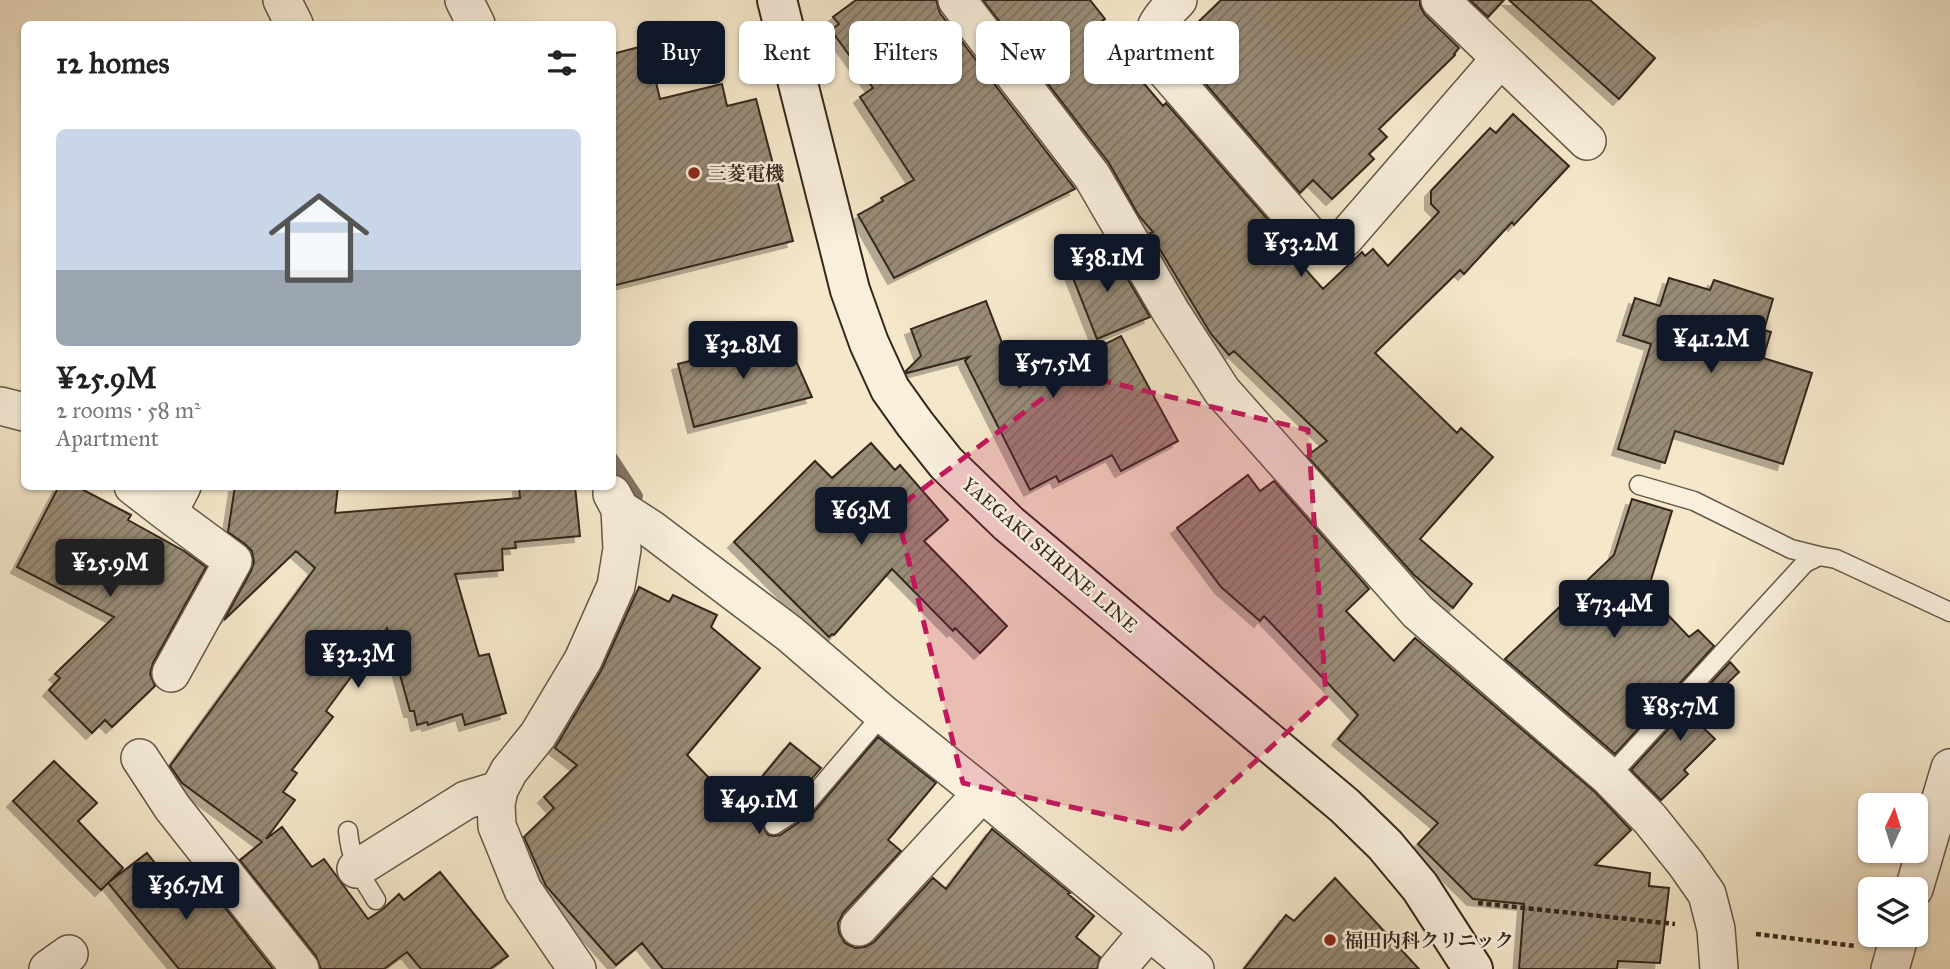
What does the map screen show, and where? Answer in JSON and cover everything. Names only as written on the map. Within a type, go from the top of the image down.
[{"type":"main road","name":"YAEGAKI SHRINE LINE","points":[[777,0],[850,290],[869,343],[890,388],[909,415],[946,463],[1009,524],[1345,806],[1385,845],[1420,887],[1473,969]]},
{"type":"street","points":[[282,0],[292,21]]},
{"type":"street","points":[[464,0],[474,21]]},
{"type":"street","points":[[957,0],[1093,176],[1171,312],[1222,391],[1418,612],[1609,777],[1650,818],[1707,894],[1716,929],[1719,969]]},
{"type":"street","points":[[1178,0],[1156,27],[1152,40],[1160,64],[1308,234],[1319,243],[1334,244],[1344,239],[1500,58]]},
{"type":"street","points":[[1440,0],[1587,141]]},
{"type":"street","points":[[0,406],[21,411]]},
{"type":"street","points":[[145,490],[175,500],[233,561],[171,673]]},
{"type":"street","points":[[615,498],[651,529],[790,634],[883,714],[1195,969]]},
{"type":"street","points":[[577,969],[523,890],[497,826],[496,804],[499,790],[509,771],[538,735],[583,660],[616,586],[622,549],[615,498]]},
{"type":"street","points":[[140,758],[172,807],[300,969]]},
{"type":"street","points":[[1918,877],[1950,768]]},
{"type":"street","points":[[356,869],[466,800],[499,790]]},
{"type":"street","points":[[859,926],[982,793]]},
{"type":"street","points":[[1117,969],[1149,931]]},
{"type":"street","points":[[1890,969],[1896,947]]},
{"type":"lane","points":[[1639,485],[1693,501],[1791,550],[1836,559],[1950,612]]},
{"type":"lane","points":[[1609,777],[1805,563],[1819,556]]},
{"type":"lane","points":[[774,825],[806,804],[883,714]]},
{"type":"lane","points":[[348,831],[350,851],[356,869],[376,900]]},
{"type":"highlighted area","points":[[1075,374],[1308,430],[1326,697],[1179,831],[963,783],[896,509]]},
{"type":"building","points":[[856,0],[936,0],[946,21],[849,21],[849,55],[835,36],[835,27],[839,24],[833,17]]},
{"type":"building","points":[[983,0],[1090,0],[1105,19],[1084,21],[1084,84],[1144,84],[1163,106],[1166,103],[1270,222],[1266,225],[1323,289],[1362,252],[1365,256],[1373,249],[1388,266],[1439,212],[1431,204],[1431,191],[1490,128],[1496,133],[1513,114],[1569,166],[1464,274],[1460,270],[1375,353],[1457,433],[1461,428],[1493,457],[1420,539],[1472,584],[1453,608],[1414,575],[1307,456],[1327,441],[1234,351],[1229,355],[1211,334],[1150,233],[1153,232],[1139,216],[1109,163],[1048,84],[1070,84],[1070,21],[999,21]]},
{"type":"building","points":[[1221,0],[1420,0],[1425,15],[1459,48],[1379,129],[1387,137],[1369,154],[1374,159],[1332,199],[1313,180],[1300,193],[1206,84],[1239,84],[1239,21],[1199,21]]},
{"type":"building","points":[[1470,0],[1504,0],[1488,17]]},
{"type":"building","points":[[1509,0],[1590,0],[1655,58],[1619,99]]},
{"type":"building","points":[[962,42],[976,60],[976,84],[994,84],[1075,189],[894,278],[858,215],[883,201],[881,198],[914,180],[860,97],[873,88],[870,84],[962,84]]},
{"type":"building","name":"三菱電機","points":[[637,48],[637,84],[656,84],[660,99],[722,84],[727,106],[756,99],[793,241],[616,285],[616,53]]},
{"type":"building","points":[[1110,249],[1150,317],[1097,339],[1068,265]]},
{"type":"building","points":[[1669,278],[1710,290],[1714,280],[1773,299],[1764,330],[1771,332],[1763,358],[1812,373],[1783,464],[1675,431],[1665,463],[1618,449],[1651,344],[1623,335],[1635,298],[1660,306]]},
{"type":"building","points":[[986,301],[1019,387],[1121,336],[1178,441],[1121,471],[1112,455],[1059,482],[1056,476],[1030,490],[965,361],[969,357],[907,373],[906,371],[921,356],[911,329]]},
{"type":"building","points":[[785,336],[812,397],[694,427],[678,364]]},
{"type":"building","points":[[871,443],[895,470],[900,465],[948,520],[924,541],[1007,626],[980,653],[955,628],[953,631],[892,569],[834,635],[829,637],[734,542],[815,461],[832,478]]},
{"type":"building","points":[[1248,475],[1260,491],[1274,481],[1369,589],[1346,611],[1394,661],[1415,638],[1595,792],[1631,830],[1595,865],[1650,873],[1649,886],[1669,888],[1660,963],[1618,961],[1617,969],[1519,969],[1524,904],[1473,899],[1418,844],[1438,823],[1338,739],[1358,715],[1264,616],[1260,621],[1221,587],[1177,528]]},
{"type":"building","points":[[57,490],[84,490],[131,515],[128,520],[184,551],[206,567],[153,663],[150,674],[155,686],[112,727],[105,720],[92,733],[49,690],[60,678],[55,674],[114,617],[17,567]]},
{"type":"building","points":[[234,490],[338,490],[335,513],[520,498],[519,490],[575,490],[580,536],[515,542],[516,548],[502,549],[503,570],[455,574],[479,656],[489,654],[506,713],[465,725],[462,714],[428,725],[427,722],[417,725],[414,711],[410,711],[387,628],[326,711],[333,717],[292,770],[297,773],[283,792],[295,800],[266,839],[282,827],[312,867],[324,859],[368,919],[399,894],[404,900],[440,872],[508,956],[490,969],[421,969],[407,952],[384,969],[321,969],[316,956],[240,860],[262,842],[182,783],[170,766],[315,568],[296,551],[224,620],[254,562],[252,551],[228,532]]},
{"type":"building","points":[[1632,499],[1672,511],[1647,593],[1689,637],[1698,630],[1714,646],[1615,754],[1505,659],[1614,555]]},
{"type":"building","points":[[639,587],[669,602],[673,595],[717,615],[711,627],[760,668],[687,755],[737,807],[790,743],[821,768],[798,795],[764,819],[763,826],[768,835],[780,835],[814,812],[878,737],[936,783],[888,840],[901,851],[843,913],[838,923],[839,933],[845,943],[855,948],[874,942],[933,878],[946,889],[992,829],[1094,916],[1076,937],[1100,957],[1097,969],[663,969],[642,943],[616,965],[546,886],[524,837],[554,808],[544,797],[577,765],[555,748],[601,671]]},
{"type":"building","points":[[1730,662],[1739,672],[1692,717],[1715,739],[1684,770],[1688,774],[1661,800],[1631,770]]},
{"type":"building","points":[[54,761],[97,803],[78,821],[123,868],[101,890],[13,801]]},
{"type":"building","points":[[147,853],[187,903],[208,886],[273,969],[179,969],[108,883]]},
{"type":"building","name":"福田内科クリニック","points":[[1335,878],[1419,969],[1244,969],[1286,915],[1294,921]]},
{"type":"waterway","points":[[616,464],[637,496]]},
{"type":"place","name":"三菱電機","points":[[694,173]]},
{"type":"place","name":"福田内科クリニック","points":[[1330,940]]}]
